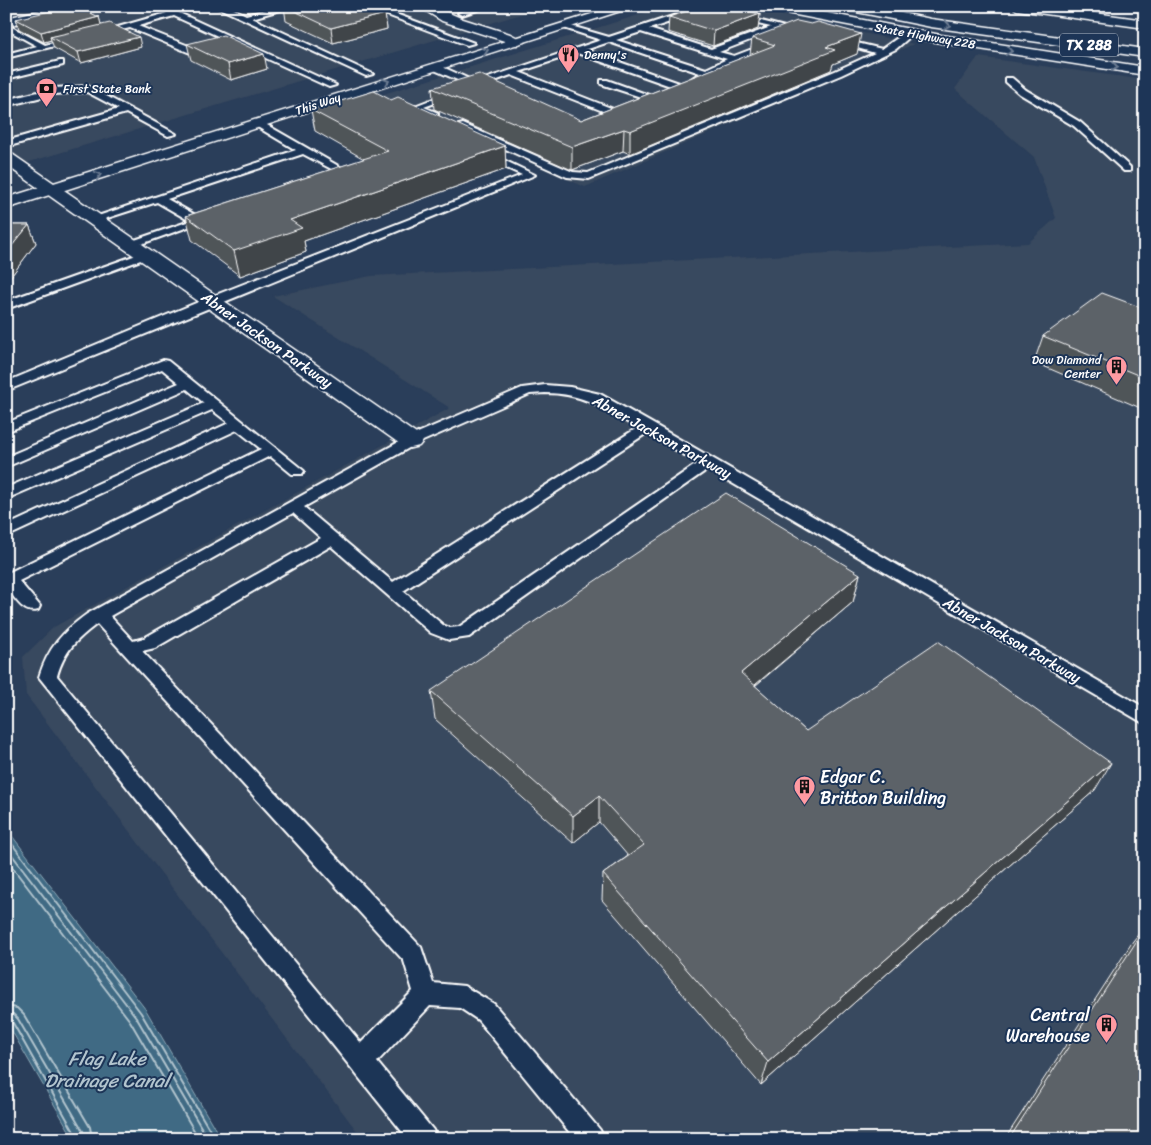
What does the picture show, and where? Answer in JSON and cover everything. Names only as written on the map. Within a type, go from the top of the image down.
[{"type":"main road","points":[[424,6],[478,30],[501,33],[517,41]]},
{"type":"main road","points":[[441,6],[497,25],[501,33]]},
{"type":"main road","name":"This Way","points":[[6,204],[257,123],[378,71],[587,6]]},
{"type":"main road","name":"This Way","points":[[313,91],[435,67],[630,6]]},
{"type":"main road","name":"State Highway 228","points":[[770,6],[909,34],[1051,58],[1145,71]]},
{"type":"main road","name":"TX 288","points":[[847,6],[931,23],[1145,53]]},
{"type":"main road","points":[[1017,6],[1145,24]]},
{"type":"main road","points":[[6,24],[71,7]]},
{"type":"main road","name":"TX 288","points":[[1010,18],[1087,29]]},
{"type":"main road","points":[[237,114],[257,123]]},
{"type":"main road","points":[[154,139],[176,132]]},
{"type":"main road","name":"Abner Jackson Parkway","points":[[6,158],[24,179],[52,190],[411,441]]},
{"type":"main road","points":[[24,179],[55,169]]},
{"type":"lane","points":[[157,6],[237,42],[345,85],[374,101]]},
{"type":"lane","points":[[225,6],[221,7],[378,71]]},
{"type":"lane","points":[[245,18],[291,6]]},
{"type":"lane","points":[[366,6],[470,43]]},
{"type":"lane","points":[[462,13],[486,6]]},
{"type":"lane","points":[[695,11],[511,72],[416,107],[571,175],[589,176],[838,73],[882,52],[909,34]]},
{"type":"lane","points":[[6,56],[174,14]]},
{"type":"lane","points":[[635,103],[709,73],[720,65],[734,59],[805,32],[731,15]]},
{"type":"lane","points":[[818,27],[836,19]]},
{"type":"lane","points":[[6,24],[60,63],[70,68]]},
{"type":"lane","points":[[132,26],[198,53],[237,42]]},
{"type":"lane","points":[[567,26],[709,73]]},
{"type":"lane","points":[[711,52],[778,27]]},
{"type":"lane","points":[[641,28],[734,59]]},
{"type":"lane","points":[[827,36],[882,52]]},
{"type":"lane","points":[[576,50],[679,86]]},
{"type":"lane","points":[[6,77],[60,63]]},
{"type":"lane","points":[[435,67],[493,91]]},
{"type":"lane","points":[[511,72],[616,110],[596,118]]},
{"type":"lane","points":[[1009,80],[1024,92],[1077,124],[1127,169]]},
{"type":"lane","points":[[604,82],[657,94]]},
{"type":"lane","points":[[6,103],[54,91],[77,88],[88,89],[127,110],[176,132]]},
{"type":"lane","points":[[6,144],[127,110]]},
{"type":"lane","points":[[257,123],[303,151],[342,171],[324,177]]},
{"type":"lane","points":[[94,219],[303,151]]},
{"type":"lane","points":[[6,387],[212,301],[530,175],[478,151]]},
{"type":"lane","points":[[158,198],[198,221]]},
{"type":"lane","points":[[6,305],[137,250],[198,221],[216,215]]},
{"type":"lane","points":[[6,428],[162,364],[297,471]]},
{"type":"lane","points":[[6,462],[188,384]]},
{"type":"lane","name":"Abner Jackson Parkway","points":[[411,441],[527,390],[567,388],[595,397],[1145,717]]},
{"type":"lane","points":[[6,494],[212,404]]},
{"type":"lane","points":[[6,532],[238,424]]},
{"type":"lane","points":[[392,590],[648,428]]},
{"type":"lane","points":[[411,441],[99,615],[69,636],[54,654],[48,678],[424,1139]]},
{"type":"lane","points":[[32,606],[8,577],[271,450]]},
{"type":"lane","points":[[294,506],[437,629],[449,634],[463,633],[708,462]]},
{"type":"lane","points":[[129,648],[149,643],[332,539]]},
{"type":"lane","points":[[99,615],[413,956],[425,994]]},
{"type":"lane","points":[[361,1062],[425,994]]},
{"type":"lane","points":[[425,994],[464,997],[486,1012],[591,1139]]},
{"type":"shaded area","points":[[6,6],[548,6],[6,169]]},
{"type":"shaded area","points":[[668,6],[739,6],[914,44],[585,187],[377,96]]},
{"type":"shaded area","points":[[978,57],[1145,80],[1145,1139],[363,1139],[26,695],[23,657],[54,627],[450,408],[273,296],[371,276],[1028,243],[1056,218],[1034,157],[955,89]]},
{"type":"water","name":"Flag Lake Drainage Canal","points":[[6,828],[146,1010],[221,1139],[74,1139],[6,1021]]},
{"type":"building","points":[[76,6],[99,17],[41,32],[16,19]]},
{"type":"building","points":[[284,6],[366,6],[385,14],[331,28]]},
{"type":"building","points":[[702,6],[731,6],[760,14],[714,31],[669,17]]},
{"type":"building","points":[[797,21],[811,24],[818,22],[861,34],[826,47],[835,50],[630,131],[624,129],[572,147],[432,88],[479,74],[581,120],[775,45],[752,38]]},
{"type":"building","points":[[110,23],[139,37],[78,52],[50,37]]},
{"type":"building","points":[[223,35],[264,54],[228,64],[187,44]]},
{"type":"building","points":[[374,91],[391,100],[398,97],[505,146],[290,220],[302,228],[234,251],[186,216],[388,151],[311,110]]},
{"type":"building","points":[[6,225],[29,225],[6,253]]},
{"type":"building","points":[[1102,293],[1145,309],[1145,378],[1043,336]]},
{"type":"building","name":"Edgar C. Britton Building","points":[[726,493],[860,574],[741,673],[806,731],[938,641],[1111,763],[768,1062],[603,874],[644,845],[599,796],[573,816],[431,691]]},
{"type":"building","name":"Central Warehouse","points":[[1145,928],[1145,1139],[1009,1139]]},
{"type":"place","name":"Denny's","points":[[568,74]]},
{"type":"place","name":"First State Bank","points":[[47,108]]},
{"type":"place","name":"Dow Diamond Center","points":[[1117,386]]},
{"type":"place","name":"Edgar C. Britton Building","points":[[804,806]]},
{"type":"place","name":"Central Warehouse","points":[[1106,1044]]}]
